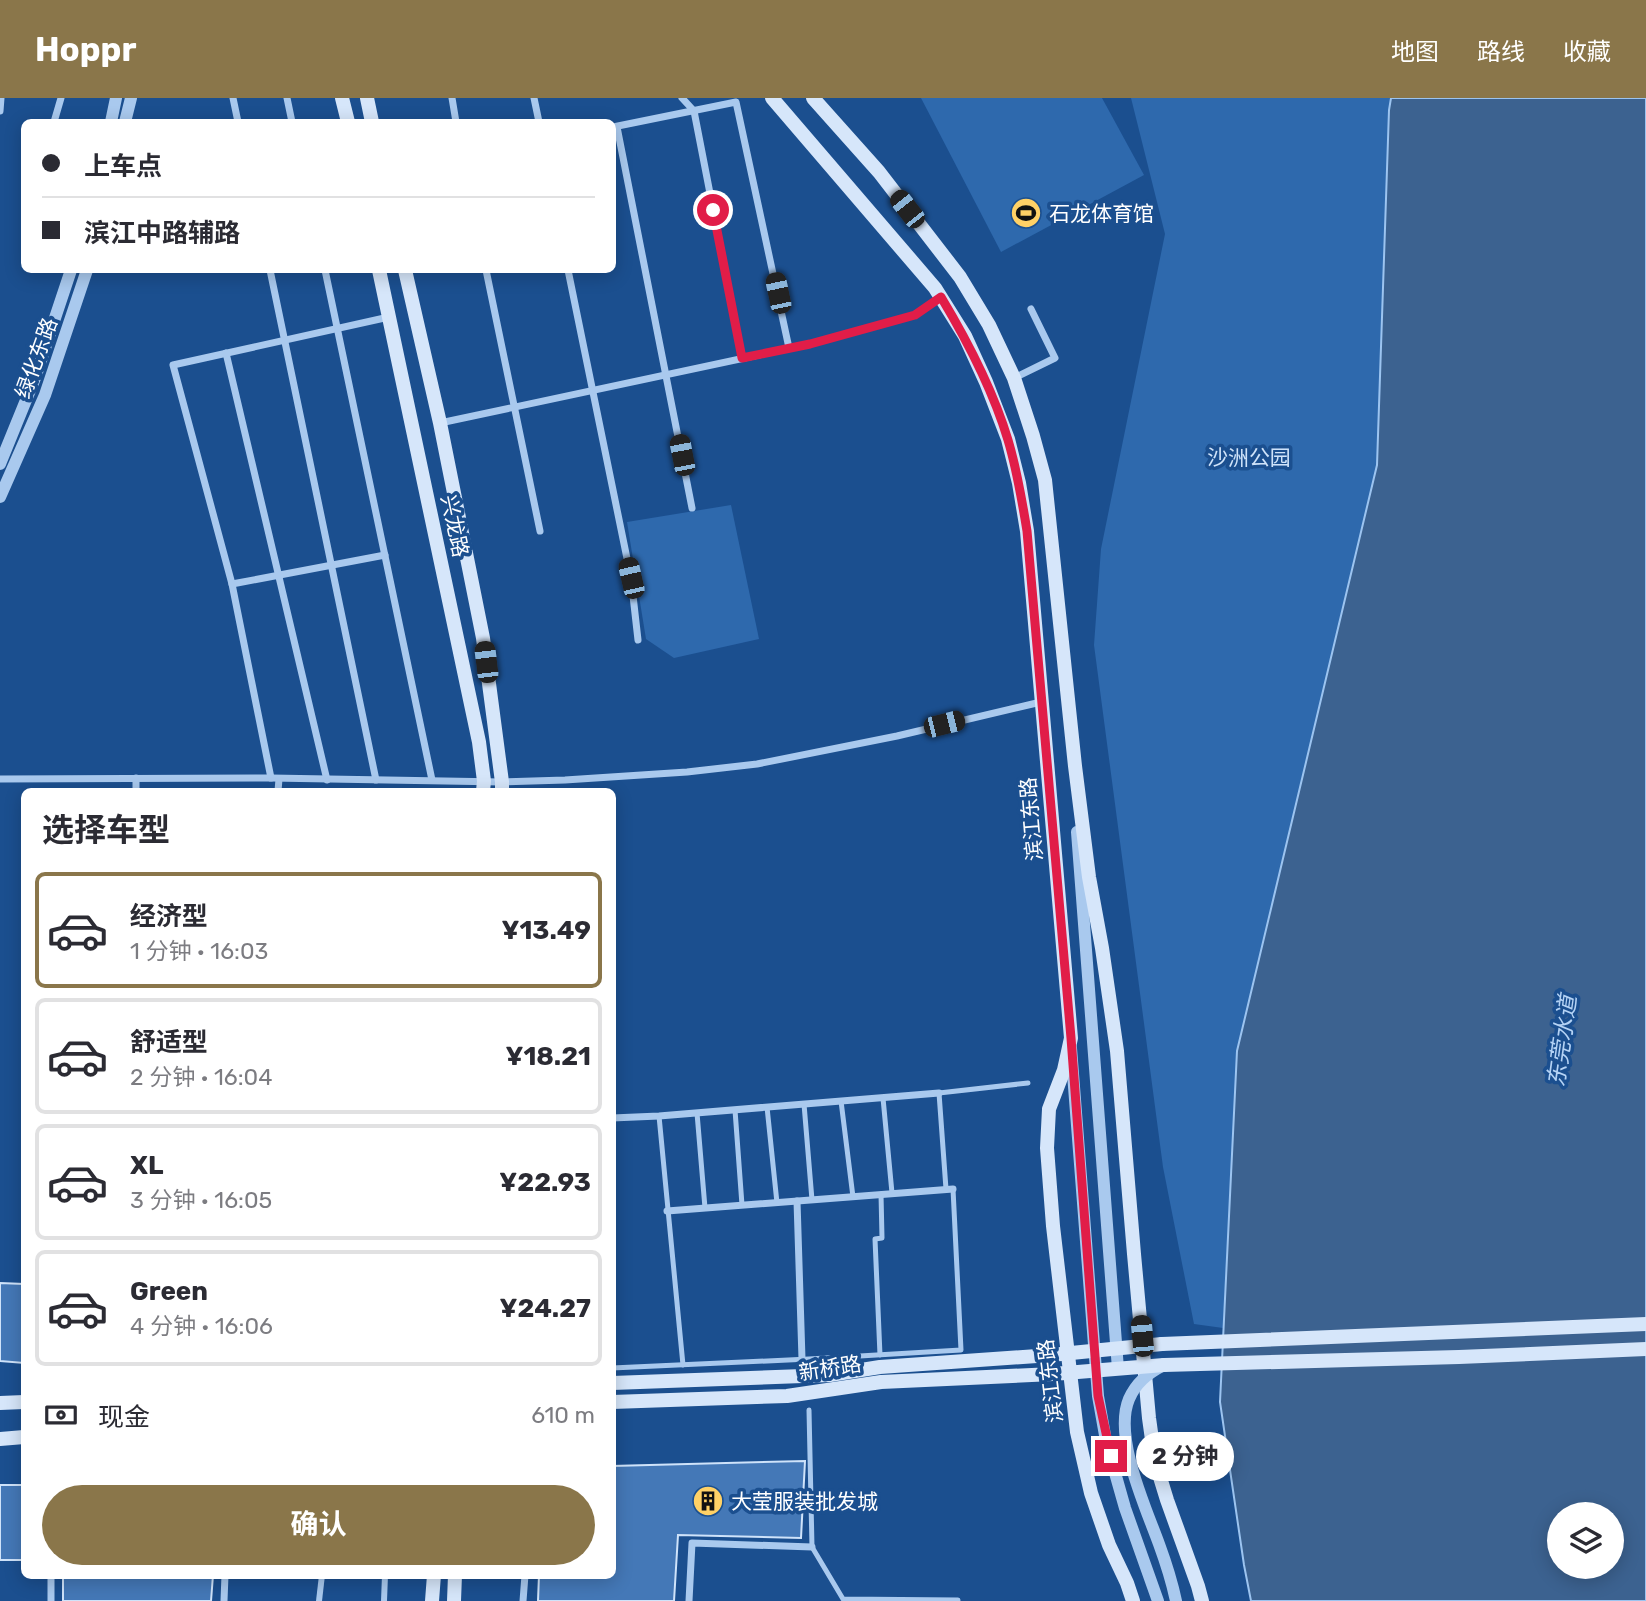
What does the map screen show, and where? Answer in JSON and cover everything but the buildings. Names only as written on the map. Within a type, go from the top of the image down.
[{"type":"main road","points":[[342,98],[347,119]]},
{"type":"main road","points":[[367,98],[371,119]]},
{"type":"main road","points":[[813,98],[878,172],[960,277],[989,325],[1014,378],[1045,480],[1075,766],[1089,877],[1117,1051],[1136,1281],[1155,1461],[1202,1601]]},
{"type":"main road","name":"滨江东路","points":[[774,101],[941,297],[965,336],[986,382],[1008,439],[1019,482],[1027,531],[1071,1038],[1064,1070],[1049,1109],[1047,1148],[1055,1239],[1077,1432],[1091,1493],[1133,1601]]},
{"type":"main road","name":"兴龙路","points":[[380,273],[479,742],[484,786]]},
{"type":"main road","name":"兴龙路","points":[[406,273],[440,423],[483,638],[502,787]]},
{"type":"main road","name":"新桥路","points":[[616,1383],[830,1375],[880,1367],[1051,1355],[1163,1343],[1646,1324]]},
{"type":"main road","name":"新桥路","points":[[616,1402],[787,1396],[881,1382],[1053,1374],[1164,1365],[1646,1349]]},
{"type":"main road","points":[[0,1403],[21,1402]]},
{"type":"main road","points":[[0,1439],[21,1437]]},
{"type":"main road","points":[[432,1601],[434,1579]]},
{"type":"main road","points":[[454,1601],[456,1579]]},
{"type":"street","points":[[0,111],[1,98]]},
{"type":"street","points":[[55,119],[61,98]]},
{"type":"street","points":[[112,119],[116,98]]},
{"type":"street","points":[[126,119],[131,98]]},
{"type":"street","points":[[233,98],[238,119]]},
{"type":"street","points":[[287,98],[291,119]]},
{"type":"street","points":[[452,98],[456,119]]},
{"type":"street","points":[[534,98],[538,119]]},
{"type":"street","points":[[682,98],[694,111],[742,358]]},
{"type":"street","points":[[616,127],[736,102],[789,348]]},
{"type":"street","points":[[616,132],[667,374],[692,509]]},
{"type":"street","name":"绿化东路","points":[[0,464],[35,378],[70,273]]},
{"type":"street","name":"绿化东路","points":[[0,497],[44,395],[86,273]]},
{"type":"street","points":[[271,273],[376,780]]},
{"type":"street","points":[[326,273],[432,780]]},
{"type":"street","points":[[487,273],[540,531]]},
{"type":"street","points":[[569,273],[631,578],[638,640]]},
{"type":"street","points":[[440,423],[789,348],[915,315],[941,297]]},
{"type":"street","points":[[1014,378],[1055,358],[1031,309]]},
{"type":"street","points":[[277,788],[232,583],[173,365],[389,317]]},
{"type":"street","points":[[226,353],[327,780]]},
{"type":"street","points":[[232,583],[385,555]]},
{"type":"street","points":[[0,779],[432,780],[502,787],[757,764],[897,736],[1041,702]]},
{"type":"street","points":[[1075,766],[1081,893],[1118,1369]]},
{"type":"street","points":[[136,778],[136,788]]},
{"type":"street","points":[[1071,1038],[1098,1396],[1106,1441],[1125,1508],[1158,1601]]},
{"type":"street","points":[[616,1118],[939,1093]]},
{"type":"street","points":[[667,1211],[949,1189]]},
{"type":"street","points":[[797,1201],[802,1359]]},
{"type":"street","points":[[1164,1365],[1139,1382],[1129,1400],[1125,1428],[1132,1468],[1177,1601]]},
{"type":"street","points":[[689,1601],[692,1543],[812,1547]]},
{"type":"street","points":[[51,1579],[51,1601]]},
{"type":"street","points":[[224,1601],[225,1579]]},
{"type":"street","points":[[319,1601],[322,1579]]},
{"type":"street","points":[[384,1601],[385,1579]]},
{"type":"street","points":[[523,1601],[525,1579]]},
{"type":"lane","points":[[616,1368],[961,1350],[939,1093],[1028,1083]]},
{"type":"lane","points":[[883,1098],[892,1193]]},
{"type":"lane","points":[[841,1101],[852,1197]]},
{"type":"lane","points":[[804,1104],[812,1200]]},
{"type":"lane","points":[[767,1107],[777,1203]]},
{"type":"lane","points":[[735,1110],[742,1205]]},
{"type":"lane","points":[[697,1113],[705,1208]]},
{"type":"lane","points":[[659,1116],[683,1365]]},
{"type":"lane","points":[[880,1355],[875,1239],[882,1238],[881,1194]]},
{"type":"lane","points":[[810,1410],[812,1547],[843,1599],[958,1600]]},
{"type":"green space","name":"石龙体育馆","points":[[921,98],[1102,98],[1144,175],[1001,252]]},
{"type":"green space","name":"沙洲公园","points":[[1131,98],[1391,98],[1377,465],[1237,1051],[1223,1328],[1194,1324],[1163,1167],[1094,645],[1101,549],[1165,234]]},
{"type":"green space","points":[[731,505],[759,639],[674,658],[646,639],[627,522]]},
{"type":"water","name":"东莞水道","points":[[1391,98],[1646,98],[1646,1601],[1251,1601],[1220,1402],[1237,1051],[1377,465]]},
{"type":"place","name":"石龙体育馆","points":[[1026,213]]},
{"type":"place","name":"大莹服装批发城","points":[[708,1501]]},
{"type":"route","points":[[713,210],[742,358],[810,344],[915,315],[941,297],[965,336],[1008,439],[1027,531],[1071,1038],[1098,1396],[1111,1456]]}]
